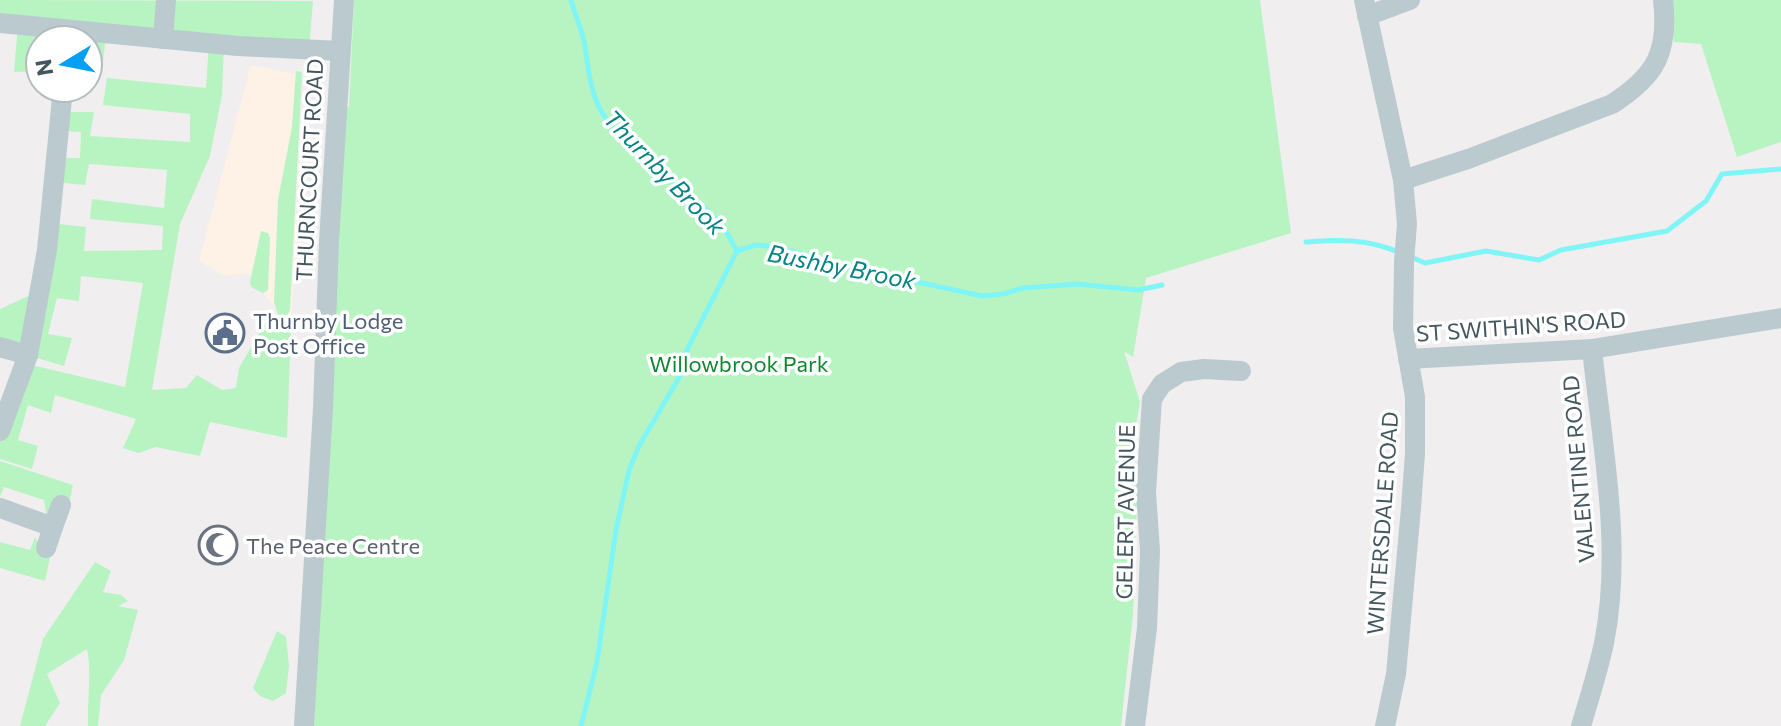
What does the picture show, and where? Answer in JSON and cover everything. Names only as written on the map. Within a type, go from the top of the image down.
[{"type":"street","points":[[163,39],[166,0]]},
{"type":"street","name":"THURNCOURT ROAD","points":[[304,726],[344,0]]},
{"type":"street","points":[[1366,8],[1410,0]]},
{"type":"street","points":[[1403,180],[1468,159],[1612,104],[1632,91],[1652,71],[1662,45],[1665,24],[1663,0]]},
{"type":"street","name":"WINTERSDALE ROAD","points":[[1366,8],[1403,180],[1407,224],[1403,328],[1415,397],[1415,453],[1396,674],[1385,726]]},
{"type":"street","points":[[0,23],[24,27]]},
{"type":"street","points":[[104,37],[340,51]]},
{"type":"street","points":[[0,431],[28,355],[47,250],[61,104]]},
{"type":"street","name":"ST SWITHIN'S ROAD","points":[[1408,359],[1592,349],[1781,318]]},
{"type":"street","points":[[0,347],[28,355]]},
{"type":"street","name":"VALENTINE ROAD","points":[[1581,726],[1604,642],[1611,582],[1611,527],[1592,349]]},
{"type":"street","name":"GELERT AVENUE","points":[[1135,726],[1147,628],[1150,551],[1146,492],[1152,399],[1162,384],[1181,372],[1204,369],[1241,371]]},
{"type":"street","points":[[46,548],[61,505]]},
{"type":"street","points":[[0,508],[53,527]]},
{"type":"shaded area","points":[[251,65],[301,75],[291,328],[248,273],[224,276],[199,261]]},
{"type":"green space","points":[[0,0],[313,1],[309,49],[106,34],[104,53],[104,24],[24,24],[24,72],[14,72],[18,25],[0,23]]},
{"type":"green space","name":"Willowbrook Park","points":[[354,0],[1260,0],[1291,233],[1146,278],[1133,357],[1124,351],[1140,402],[1128,471],[1138,477],[1133,615],[1121,726],[312,726],[340,109],[349,107]]},
{"type":"green space","points":[[1667,0],[1781,0],[1781,142],[1737,157],[1701,44],[1674,42]]},
{"type":"green space","points":[[209,43],[224,45],[222,95],[210,156],[180,224],[152,390],[186,388],[197,375],[222,390],[236,388],[239,368],[268,318],[279,330],[291,328],[287,438],[210,422],[200,456],[156,447],[138,453],[123,448],[136,419],[55,395],[51,413],[28,405],[18,440],[38,446],[32,469],[0,459],[0,433],[27,364],[125,387],[143,283],[81,276],[79,301],[57,298],[48,334],[72,338],[64,366],[0,347],[0,309],[39,291],[50,223],[86,227],[84,251],[162,250],[163,226],[90,219],[92,199],[164,208],[167,170],[89,164],[85,185],[54,182],[56,158],[80,158],[81,132],[59,131],[60,112],[94,112],[90,136],[190,142],[190,114],[103,105],[107,78],[206,88]]},
{"type":"green space","points":[[296,71],[302,72],[290,310],[286,317],[279,318],[274,302],[278,200],[292,127]]},
{"type":"green space","points":[[261,231],[268,233],[270,238],[268,290],[263,293],[251,287],[250,282]]},
{"type":"green space","points":[[0,461],[73,485],[69,504],[47,518],[44,500],[4,487],[0,497]]},
{"type":"green space","points":[[35,537],[44,553],[51,553],[45,581],[0,568],[0,542],[30,550]]},
{"type":"green space","points":[[95,562],[111,571],[103,592],[121,595],[128,601],[118,606],[138,610],[124,660],[101,695],[98,726],[88,726],[87,649],[47,674],[60,703],[45,726],[20,726],[43,639]]},
{"type":"green space","points":[[277,631],[286,637],[289,666],[286,693],[273,701],[260,696],[253,688]]},
{"type":"waterway","name":"Thurnby Brook","points":[[571,0],[584,41],[593,92],[605,117],[627,143],[723,226],[737,251]]},
{"type":"waterway","name":"Bushby Brook","points":[[1411,257],[1425,263],[1486,251],[1539,260],[1561,250],[1667,231],[1706,201],[1722,174],[1781,169]]},
{"type":"waterway","name":"Bushby Brook","points":[[1306,242],[1353,241],[1398,252]]},
{"type":"waterway","name":"Bushby Brook","points":[[581,726],[597,662],[616,530],[629,470],[639,446],[680,376],[687,350],[737,251],[756,245],[775,247],[982,296],[1023,288],[1077,284],[1138,290],[1162,285]]},
{"type":"place","name":"Thurnby Lodge Post Office","points":[[225,333]]},
{"type":"place","name":"The Peace Centre","points":[[218,545]]}]
